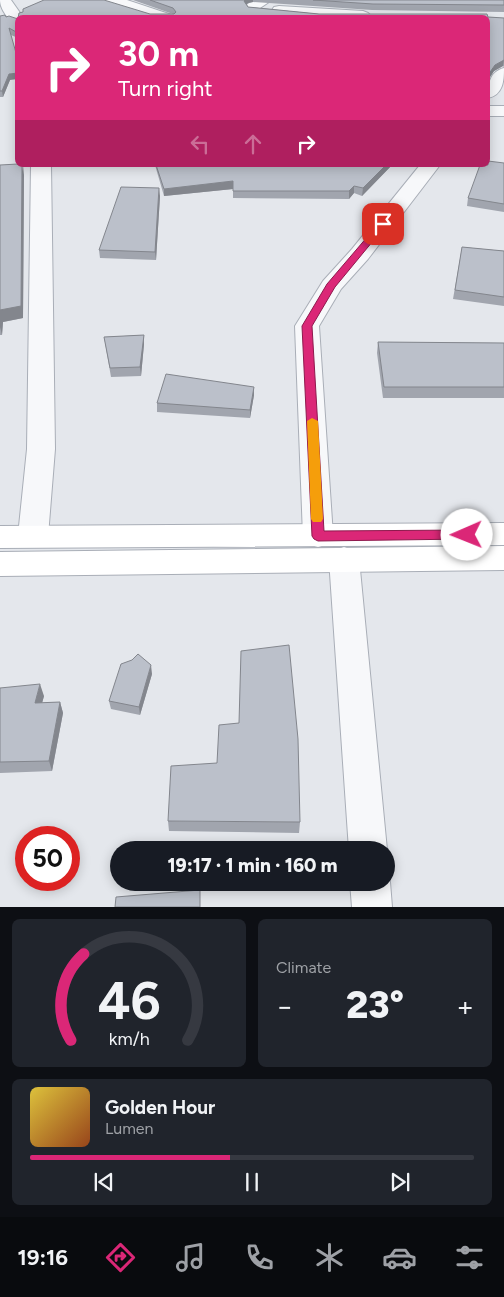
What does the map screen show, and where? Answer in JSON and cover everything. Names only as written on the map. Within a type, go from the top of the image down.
[{"type":"main road","points":[[0,537],[504,534]]},
{"type":"main road","points":[[0,564],[504,558]]},
{"type":"street","points":[[3,0],[15,16]]},
{"type":"street","points":[[106,0],[130,5],[159,15]]},
{"type":"street","points":[[323,13],[360,0]]},
{"type":"street","points":[[239,15],[259,4],[352,15]]},
{"type":"street","points":[[490,90],[504,73]]},
{"type":"street","points":[[490,111],[504,111]]},
{"type":"street","points":[[33,536],[41,449],[41,167]]},
{"type":"street","points":[[318,536],[307,326],[331,286],[360,254],[428,167]]},
{"type":"street","points":[[344,559],[367,841]]},
{"type":"street","points":[[371,891],[372,907]]},
{"type":"building","points":[[44,0],[104,0],[150,14],[174,14],[176,12],[173,8],[150,0],[245,0],[248,7],[319,14],[487,15],[19,15],[23,12],[23,9]]},
{"type":"building","points":[[313,0],[504,0],[504,5],[373,4]]},
{"type":"building","points":[[5,15],[6,17],[15,18],[15,31],[9,28],[15,49],[15,73],[9,74],[2,91],[0,91],[0,16]]},
{"type":"building","points":[[490,17],[504,18],[504,60],[495,65],[490,72]]},
{"type":"building","points":[[490,161],[504,163],[504,204],[468,198],[479,167],[490,167]]},
{"type":"building","points":[[15,164],[15,167],[22,167],[21,306],[0,310],[0,165]]},
{"type":"building","points":[[157,167],[384,167],[363,188],[354,186],[349,191],[233,191],[233,181],[164,189]]},
{"type":"building","points":[[121,187],[159,188],[155,252],[99,250]]},
{"type":"building","points":[[462,247],[504,251],[504,297],[455,290]]},
{"type":"building","points":[[144,335],[140,367],[110,368],[104,337]]},
{"type":"building","points":[[378,342],[504,343],[504,387],[384,387]]},
{"type":"building","points":[[166,374],[254,387],[250,410],[157,403]]},
{"type":"building","points":[[289,645],[298,739],[300,822],[168,821],[171,766],[217,763],[219,725],[239,723],[241,651]]},
{"type":"building","points":[[138,654],[151,665],[139,707],[109,701],[121,664],[132,660]]},
{"type":"building","points":[[40,684],[35,703],[60,702],[49,761],[0,762],[0,688]]},
{"type":"building","points":[[200,891],[200,907],[115,907],[116,897]]},
{"type":"slow traffic","points":[[312,421],[317,519]]},
{"type":"route","points":[[383,224],[360,254],[331,286],[307,326],[318,536],[467,535]]}]
